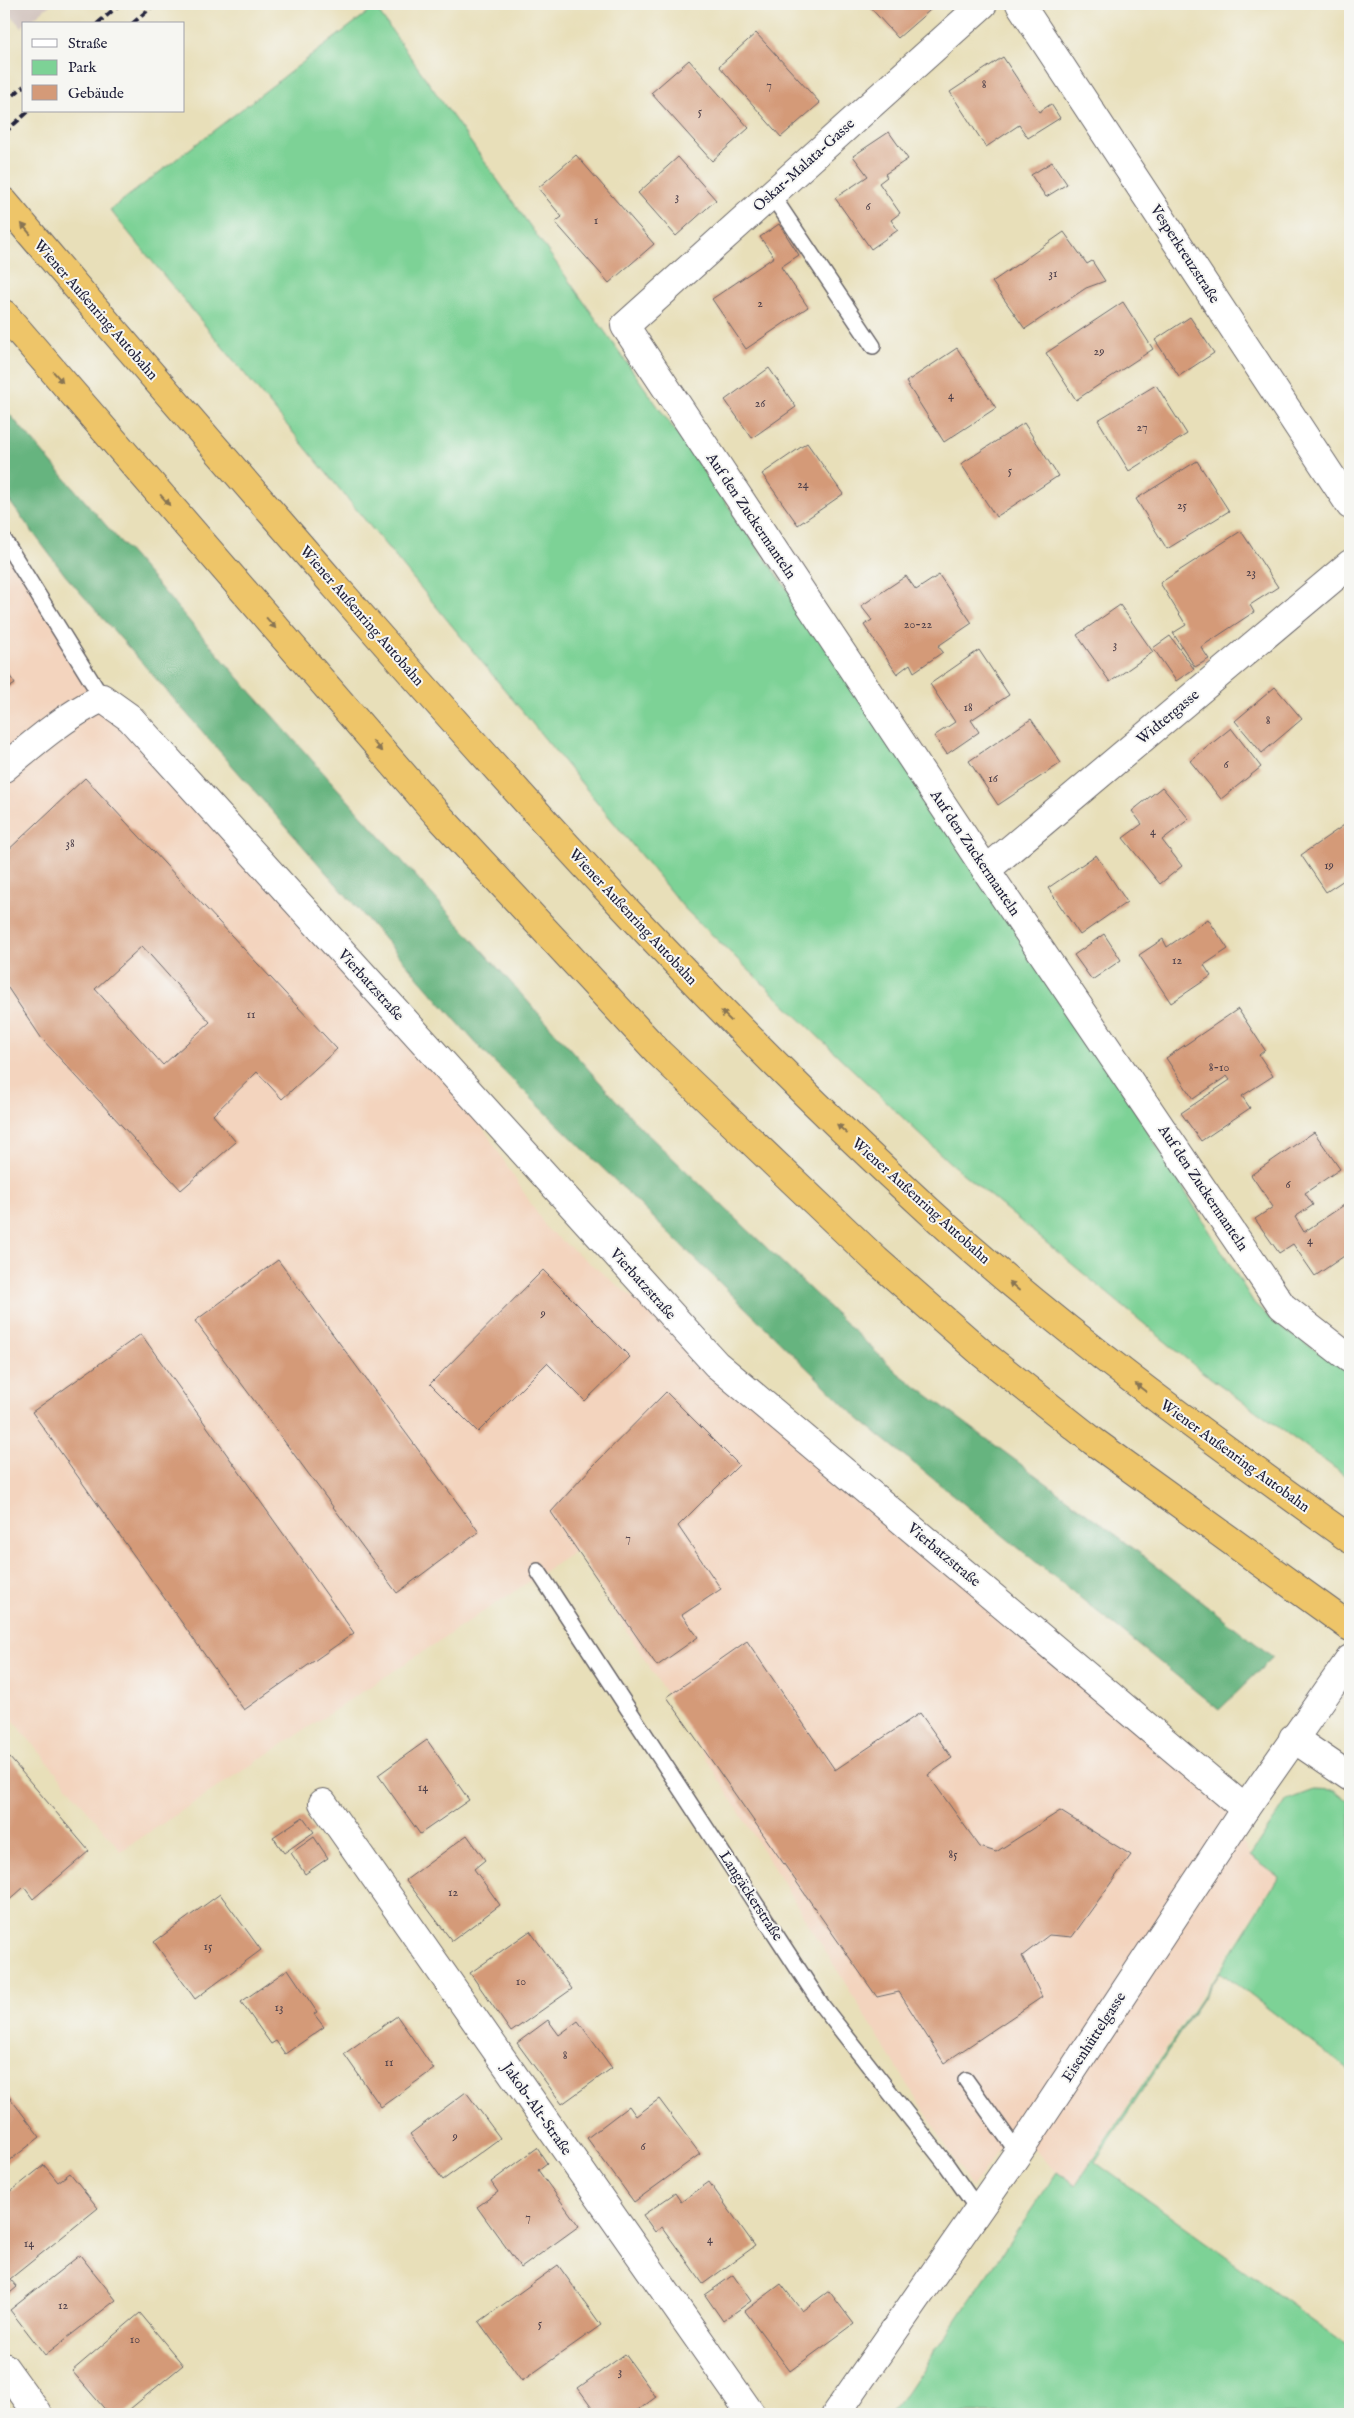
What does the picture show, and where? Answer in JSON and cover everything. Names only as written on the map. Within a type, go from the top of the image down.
[{"type":"highway","name":"Wiener Außenring Autobahn","points":[[4,202],[80,293],[496,770],[711,1000],[821,1110],[930,1212],[1034,1303],[1137,1385],[1350,1539]]},
{"type":"highway","points":[[4,314],[437,814],[666,1059],[876,1260],[983,1354],[1092,1441],[1339,1620]]},
{"type":"street","name":"Oskar-Malata-Gasse","points":[[625,326],[983,4]]},
{"type":"street","name":"Vesperkreuzstraße","points":[[1020,4],[1350,505]]},
{"type":"street","name":"Auf den Zuckermanteln","points":[[625,326],[986,870],[1282,1306],[1350,1359]]},
{"type":"street","name":"Widtergasse","points":[[986,870],[1350,564]]},
{"type":"street","points":[[4,768],[56,725],[80,709],[102,698]]},
{"type":"street","name":"Vierbatzstraße","points":[[102,698],[130,718],[716,1364],[1245,1808]]},
{"type":"street","name":"Eisenhüttelgasse","points":[[836,2414],[979,2211],[1245,1808],[1350,1659]]},
{"type":"street","points":[[1293,1738],[1350,1777]]},
{"type":"street","name":"Jakob-Alt-Straße","points":[[323,1803],[751,2414]]},
{"type":"street","points":[[4,2367],[38,2414]]},
{"type":"lane","points":[[771,194],[873,346]]},
{"type":"lane","points":[[4,540],[102,698]]},
{"type":"lane","name":"Langäckerstraße","points":[[538,1571],[824,2007],[946,2164],[979,2211]]},
{"type":"lane","points":[[966,2080],[1018,2153]]},
{"type":"path","points":[[4,12],[7,4]]},
{"type":"shaded area","points":[[4,4],[51,4],[29,22],[22,22],[22,28],[4,8]]},
{"type":"shaded area","points":[[4,541],[102,698],[442,1063],[547,1229],[716,1364],[1215,1784],[1250,1856],[1279,1876],[1075,2185],[1057,2172],[1013,2129],[972,2188],[577,1550],[121,1851],[4,1709]]},
{"type":"green space","points":[[375,7],[986,870],[1254,1303],[1276,1324],[1350,1373],[1350,1479],[1201,1371],[949,1162],[685,909],[110,210]]},
{"type":"green space","points":[[4,408],[244,684],[640,1127],[899,1374],[1119,1537],[1273,1657],[1219,1710],[859,1419],[481,1049],[65,575],[4,494]]},
{"type":"green space","points":[[1313,1790],[1336,1791],[1350,1802],[1350,2071],[1220,1972],[1095,2162],[1350,2347],[1350,2414],[889,2414],[906,2394],[1057,2172],[1076,2185],[1223,1966],[1279,1877],[1250,1856],[1287,1800]]},
{"type":"building","points":[[867,4],[937,4],[898,38]]},
{"type":"building","points":[[756,33],[820,103],[781,137],[719,66]]},
{"type":"building","points":[[1003,57],[1039,112],[1051,104],[1060,118],[1028,138],[1019,125],[986,147],[950,92]]},
{"type":"building","points":[[689,60],[749,128],[712,161],[651,93]]},
{"type":"building","points":[[889,132],[908,159],[885,174],[887,177],[879,183],[900,213],[891,220],[898,230],[871,249],[835,198],[868,176],[853,156]]},
{"type":"building","points":[[576,155],[654,244],[609,283],[555,222],[562,217],[538,188]]},
{"type":"building","points":[[678,157],[716,200],[676,236],[638,193]]},
{"type":"building","points":[[1052,162],[1067,184],[1046,197],[1031,175]]},
{"type":"building","points":[[779,224],[799,255],[781,267],[808,307],[746,349],[712,299],[774,257],[760,237]]},
{"type":"building","points":[[1064,232],[1087,264],[1092,261],[1105,281],[1086,288],[1025,329],[992,282]]},
{"type":"building","points":[[1123,302],[1153,349],[1076,400],[1046,353]]},
{"type":"building","points":[[1190,317],[1214,353],[1179,376],[1155,340]]},
{"type":"building","points":[[957,348],[996,408],[944,442],[906,382]]},
{"type":"building","points":[[769,368],[796,407],[752,438],[725,400]]},
{"type":"building","points":[[1156,385],[1187,434],[1129,471],[1098,420]]},
{"type":"building","points":[[1024,423],[1058,476],[996,517],[961,464]]},
{"type":"building","points":[[807,443],[843,494],[798,525],[762,474]]},
{"type":"building","points":[[1197,461],[1229,511],[1167,549],[1136,499]]},
{"type":"building","points":[[1241,531],[1278,587],[1250,605],[1254,612],[1201,647],[1209,659],[1195,667],[1173,633],[1186,625],[1160,583]]},
{"type":"building","points":[[939,575],[972,623],[938,646],[943,652],[914,672],[910,664],[897,674],[864,625],[872,620],[861,606],[906,576],[916,590]]},
{"type":"building","points":[[1120,605],[1153,652],[1110,682],[1077,635]]},
{"type":"building","points":[[1170,636],[1194,669],[1176,681],[1153,648]]},
{"type":"building","points":[[979,650],[1009,695],[971,720],[979,732],[947,754],[934,736],[955,722],[930,684]]},
{"type":"building","points":[[4,667],[15,684],[4,691]]},
{"type":"building","points":[[1275,687],[1302,719],[1262,753],[1235,721]]},
{"type":"building","points":[[1031,719],[1061,763],[998,805],[969,761]]},
{"type":"building","points":[[1231,728],[1261,767],[1221,799],[1190,761]]},
{"type":"building","points":[[85,778],[337,1049],[282,1099],[257,1072],[213,1115],[236,1142],[181,1190],[42,1039],[4,982],[4,854]],"holes":[[[142,946],[210,1022],[163,1065],[95,989]]]},
{"type":"building","points":[[1162,787],[1189,819],[1162,840],[1182,866],[1160,884],[1123,838],[1142,824],[1132,811]]},
{"type":"building","points":[[1350,821],[1350,876],[1326,892],[1301,855]]},
{"type":"building","points":[[1096,855],[1127,902],[1080,935],[1048,888]]},
{"type":"building","points":[[1208,919],[1228,949],[1204,965],[1211,976],[1171,1003],[1139,955],[1163,939],[1167,947]]},
{"type":"building","points":[[1104,934],[1121,960],[1092,980],[1074,955]]},
{"type":"building","points":[[1238,1009],[1265,1050],[1259,1055],[1273,1076],[1242,1096],[1250,1108],[1201,1141],[1181,1113],[1230,1080],[1227,1076],[1193,1099],[1166,1058]]},
{"type":"building","points":[[1314,1132],[1340,1169],[1305,1193],[1313,1205],[1295,1217],[1304,1232],[1350,1201],[1350,1252],[1315,1276],[1293,1244],[1279,1253],[1255,1219],[1273,1207],[1251,1175]]},
{"type":"building","points":[[278,1260],[479,1532],[397,1593],[195,1321]]},
{"type":"building","points":[[543,1270],[630,1357],[585,1401],[547,1363],[478,1432],[430,1384]]},
{"type":"building","points":[[141,1334],[354,1633],[244,1710],[32,1412]]},
{"type":"building","points":[[666,1392],[739,1465],[678,1526],[721,1589],[682,1615],[698,1637],[657,1666],[551,1512],[591,1468]]},
{"type":"building","points":[[747,1641],[835,1770],[920,1713],[952,1758],[928,1775],[980,1847],[996,1852],[1060,1811],[1131,1855],[1072,1937],[1049,1935],[1022,1956],[1042,1997],[944,2063],[899,1992],[877,1997],[667,1697]]},
{"type":"building","points":[[427,1740],[469,1800],[420,1834],[378,1775]]},
{"type":"building","points":[[4,1751],[89,1851],[33,1899],[24,1887],[4,1905]]},
{"type":"building","points":[[303,1817],[314,1832],[284,1853],[273,1837]]},
{"type":"building","points":[[467,1835],[485,1860],[474,1869],[500,1905],[452,1941],[406,1880]]},
{"type":"building","points":[[314,1837],[328,1858],[305,1874],[291,1853]]},
{"type":"building","points":[[220,1894],[261,1950],[195,1999],[154,1942]]},
{"type":"building","points":[[530,1931],[572,1989],[511,2032],[470,1973]]},
{"type":"building","points":[[288,1969],[317,2012],[314,2014],[324,2027],[285,2054],[276,2041],[271,2044],[241,2002]]},
{"type":"building","points":[[397,2016],[434,2069],[381,2107],[344,2054]]},
{"type":"building","points":[[548,2020],[559,2035],[578,2021],[612,2068],[562,2104],[517,2043]]},
{"type":"building","points":[[4,2090],[40,2137],[4,2165]]},
{"type":"building","points":[[466,2092],[500,2138],[443,2180],[410,2134]]},
{"type":"building","points":[[659,2099],[700,2154],[634,2202],[587,2138],[629,2106],[636,2116]]},
{"type":"building","points":[[537,2148],[547,2163],[538,2170],[579,2226],[521,2268],[477,2207],[498,2192],[491,2182]]},
{"type":"building","points":[[44,2165],[58,2182],[70,2173],[98,2208],[10,2279],[17,2287],[4,2298],[4,2197]]},
{"type":"building","points":[[709,2182],[755,2246],[703,2284],[662,2227],[655,2232],[643,2215],[675,2193],[681,2202]]},
{"type":"building","points":[[80,2255],[116,2300],[45,2355],[10,2310]]},
{"type":"building","points":[[558,2265],[601,2325],[522,2381],[479,2322]]},
{"type":"building","points":[[733,2275],[751,2301],[723,2321],[705,2295]]},
{"type":"building","points":[[781,2284],[802,2311],[829,2291],[854,2324],[790,2371],[745,2311]]},
{"type":"building","points":[[140,2313],[183,2365],[124,2414],[109,2414],[72,2371]]},
{"type":"building","points":[[625,2354],[656,2397],[633,2414],[597,2414],[578,2388]]},
{"type":"railway","points":[[99,22],[120,4]]},
{"type":"railway","points":[[134,22],[155,4]]},
{"type":"railway","points":[[4,103],[22,88]]},
{"type":"railway","points":[[4,133],[28,112]]}]
